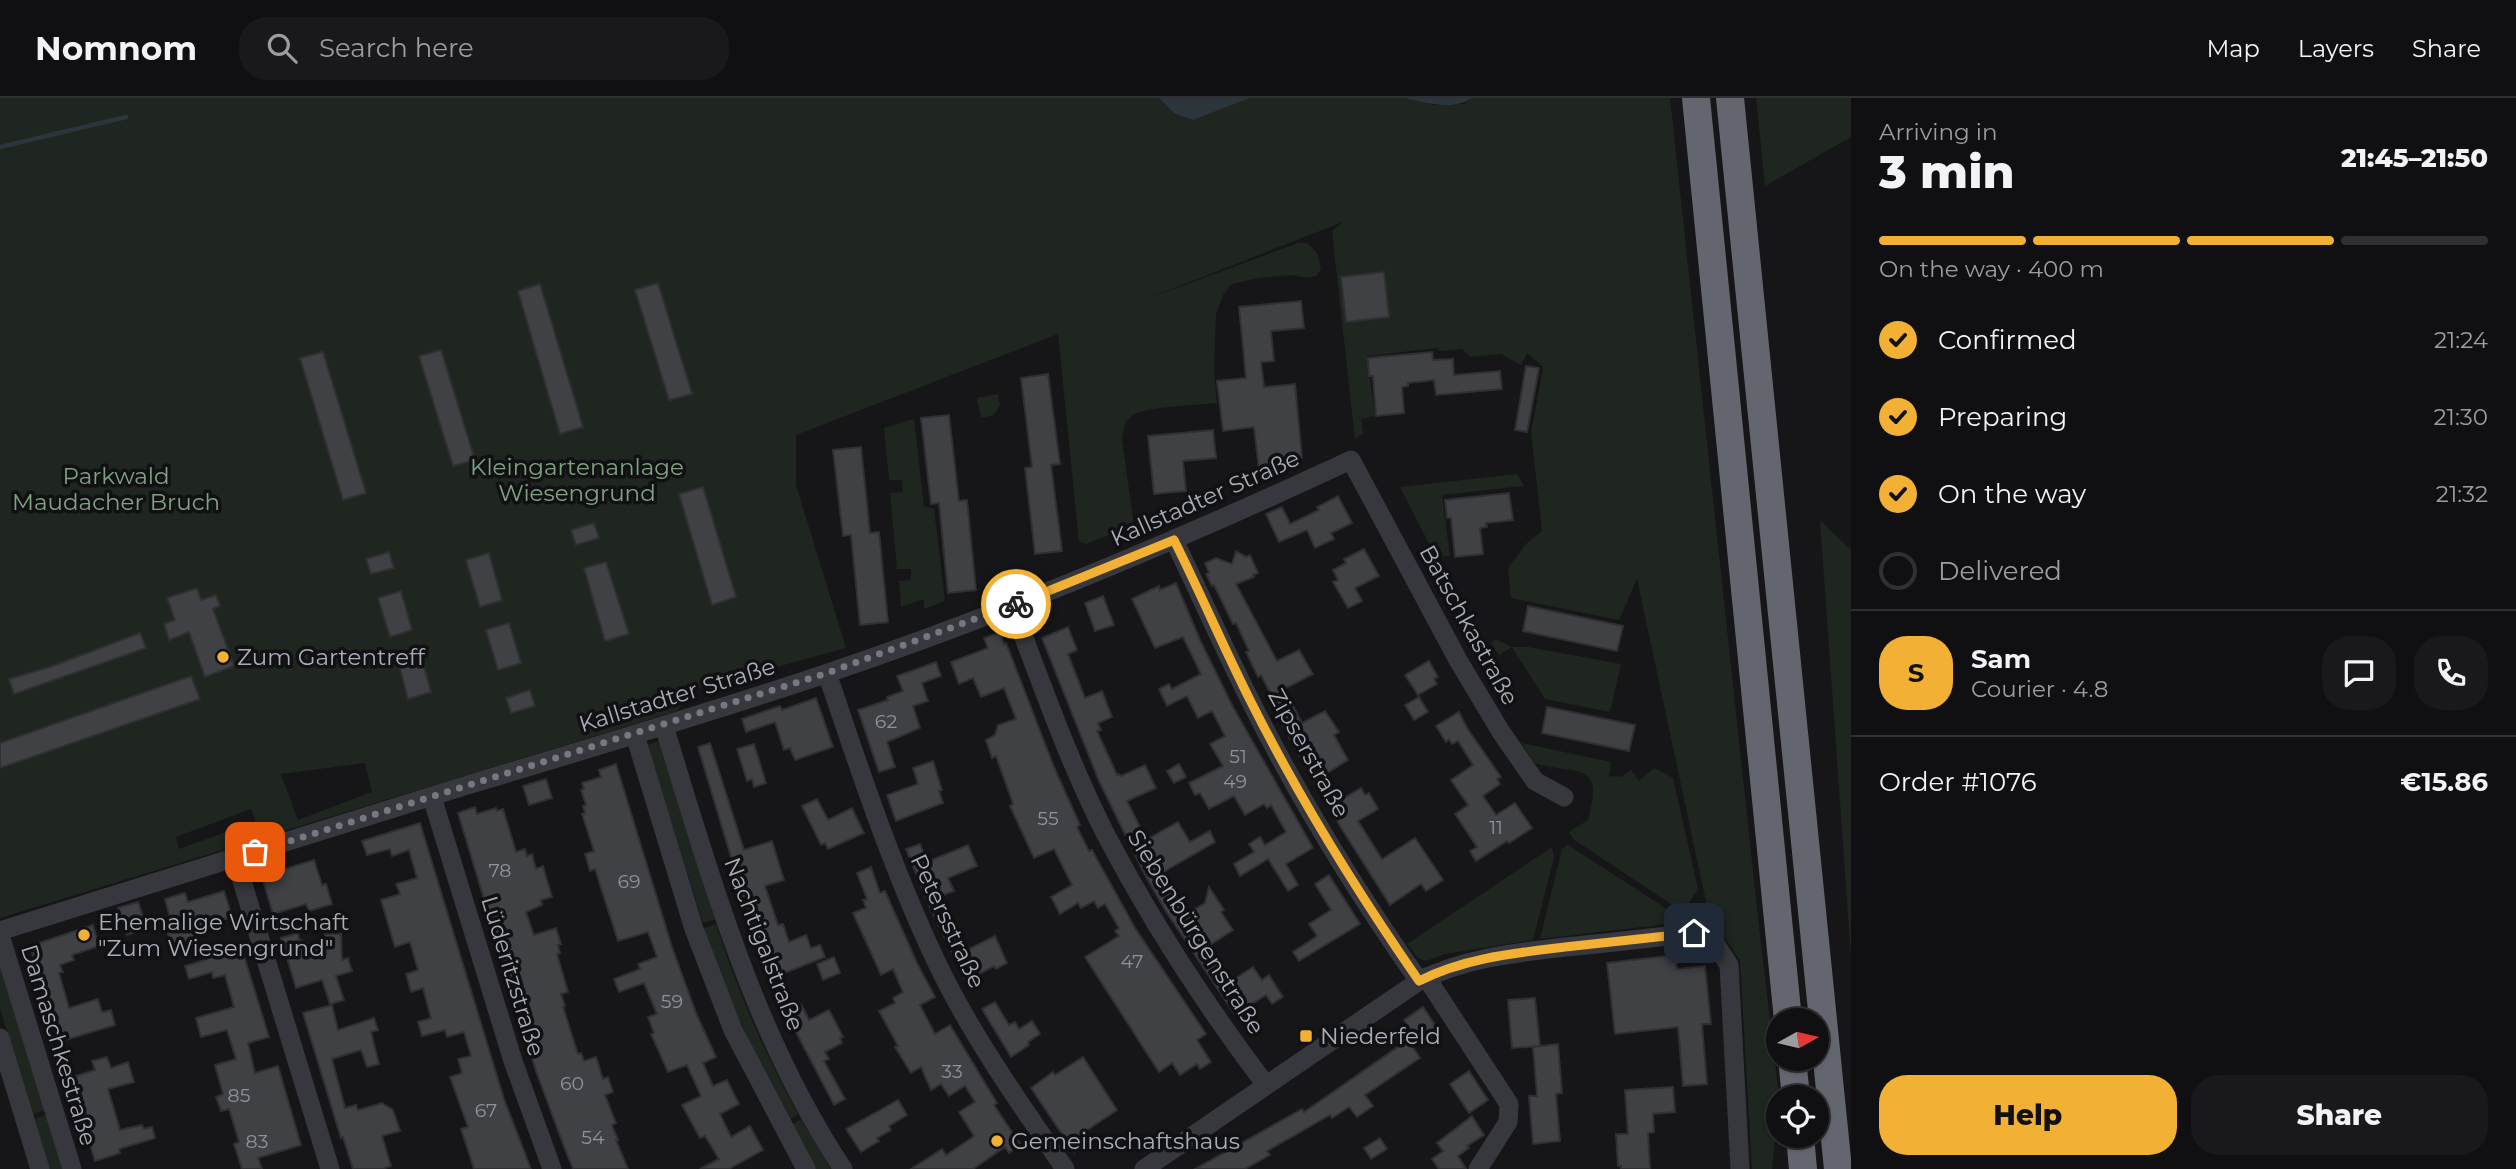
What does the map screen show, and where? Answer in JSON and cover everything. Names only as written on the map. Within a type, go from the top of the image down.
[{"type":"highway","points":[[1696,98],[1787,1008]]},
{"type":"highway","points":[[1730,98],[1838,1169]]},
{"type":"highway","points":[[1801,1148],[1803,1169]]},
{"type":"street","name":"Kallstadter Straße","points":[[0,933],[827,673],[1012,606],[1255,506],[1351,460]]},
{"type":"street","name":"Batschkastraße","points":[[1351,460],[1458,660],[1501,732],[1535,780],[1564,797]]},
{"type":"street","name":"Zipserstraße","points":[[1174,540],[1250,700],[1306,801],[1357,886],[1509,1104],[1508,1122],[1478,1169]]},
{"type":"street","name":"Siebenbürgenstraße","points":[[1012,606],[1069,752],[1105,832],[1161,931],[1240,1051],[1266,1085]]},
{"type":"street","name":"Petersstraße","points":[[827,673],[895,867],[937,963],[990,1056],[1065,1169]]},
{"type":"street","name":"Nachtigalstraße","points":[[664,726],[724,920],[762,1017],[808,1112],[843,1169]]},
{"type":"street","points":[[635,735],[694,929],[733,1030],[806,1169]]},
{"type":"street","name":"Lüderitzstraße","points":[[432,797],[513,1061],[552,1169]]},
{"type":"street","points":[[235,858],[330,1169]]},
{"type":"street","name":"Damaschkestraße","points":[[0,933],[72,1169]]},
{"type":"street","points":[[1143,1169],[1422,979],[1469,961],[1694,933],[1714,942],[1730,965],[1740,1169]]},
{"type":"street","points":[[0,1038],[40,1169]]},
{"type":"green space","points":[[0,98],[1159,98],[1175,114],[1193,120],[1250,98],[1404,98],[1434,105],[1464,104],[1472,98],[1670,98],[1769,1008],[1766,1008],[1766,1071],[1776,1071],[1778,1085],[1766,1085],[1766,1148],[1774,1148],[1772,1169],[1752,1169],[1740,961],[1708,911],[1637,579],[1619,620],[1511,598],[1508,568],[1526,544],[1542,531],[1531,433],[1543,367],[1527,353],[1521,365],[1501,354],[1470,357],[1462,349],[1439,351],[1438,348],[1367,356],[1375,416],[1361,419],[1363,434],[1355,439],[1332,231],[1343,222],[1144,300],[1298,243],[1307,243],[1318,254],[1321,269],[1316,276],[1258,278],[1232,284],[1223,295],[1216,314],[1214,370],[1217,403],[1150,410],[1133,415],[1128,420],[1122,440],[1134,525],[1086,544],[1079,542],[1058,334],[796,435],[796,485],[846,648],[692,690],[677,711],[0,918]],"holes":[[[365,763],[372,792],[298,820],[281,774]],[[251,809],[256,821],[179,849],[176,837]]]},
{"type":"green space","points":[[1756,98],[1851,98],[1851,137],[1765,186]]},
{"type":"green space","points":[[998,394],[1000,405],[994,415],[981,418],[977,398]]},
{"type":"green space","points":[[914,419],[924,507],[934,508],[945,601],[924,609],[924,599],[901,607],[899,581],[911,580],[911,569],[897,569],[890,493],[903,492],[902,480],[889,480],[884,428]]},
{"type":"green space","points":[[1517,474],[1524,486],[1442,495],[1450,556],[1436,557],[1400,487]]},
{"type":"green space","points":[[1820,520],[1851,550],[1851,957]]},
{"type":"green space","points":[[1495,639],[1512,647],[1499,655],[1491,643]]},
{"type":"green space","points":[[1512,647],[1528,647],[1621,664],[1610,712],[1545,699]]},
{"type":"green space","points":[[659,741],[715,920],[703,923],[647,745]]},
{"type":"green space","points":[[1522,743],[1611,762],[1609,776],[1621,777],[1631,770],[1639,781],[1654,768],[1673,778],[1698,889],[1683,912],[1573,839],[1569,832],[1588,820],[1593,787],[1589,778],[1574,770],[1534,763]]},
{"type":"green space","points":[[1568,845],[1684,922],[1540,939],[1562,849]]},
{"type":"green space","points":[[1552,847],[1554,858],[1533,940],[1445,954],[1426,961],[1418,958],[1407,944]]},
{"type":"green space","points":[[716,924],[752,1021],[798,1114],[787,1121],[742,1026],[713,953],[704,928]]},
{"type":"green space","points":[[0,963],[45,1110],[32,1114],[0,1008]]},
{"type":"green space","points":[[46,1115],[63,1169],[49,1169],[34,1119]]},
{"type":"green space","points":[[801,1119],[831,1169],[815,1169],[789,1126]]},
{"type":"shaded area","points":[[1159,98],[1250,98],[1193,120],[1175,114]]},
{"type":"shaded area","points":[[1404,98],[1472,98],[1448,105]]},
{"type":"building","points":[[1384,272],[1389,317],[1346,322],[1341,277]]},
{"type":"building","points":[[658,283],[692,394],[669,400],[635,290]]},
{"type":"building","points":[[540,284],[583,427],[560,434],[518,291]]},
{"type":"building","points":[[1301,301],[1304,328],[1271,331],[1274,361],[1261,362],[1264,387],[1295,384],[1302,458],[1272,461],[1273,469],[1259,470],[1254,427],[1223,431],[1217,381],[1246,378],[1239,307]]},
{"type":"building","points":[[441,350],[475,460],[453,466],[419,356]]},
{"type":"building","points":[[323,352],[366,493],[343,500],[300,358]]},
{"type":"building","points":[[1432,352],[1433,360],[1453,359],[1454,375],[1500,371],[1502,389],[1436,395],[1434,380],[1408,383],[1408,386],[1402,387],[1404,413],[1376,416],[1373,376],[1369,376],[1368,358]]},
{"type":"building","points":[[1526,366],[1539,368],[1527,432],[1515,430]]},
{"type":"building","points":[[1048,374],[1060,464],[1051,465],[1062,551],[1035,554],[1025,468],[1032,467],[1021,378]]},
{"type":"building","points":[[949,415],[959,501],[967,500],[976,590],[948,593],[939,503],[931,504],[921,418]]},
{"type":"building","points":[[1213,430],[1216,458],[1183,461],[1186,491],[1154,494],[1148,436]]},
{"type":"building","points":[[861,447],[870,533],[879,532],[888,622],[860,625],[851,535],[843,536],[833,450]]},
{"type":"building","points":[[703,487],[736,597],[712,605],[679,494]]},
{"type":"building","points":[[1509,493],[1513,520],[1486,523],[1487,527],[1480,528],[1483,554],[1455,557],[1451,518],[1447,518],[1445,500]]},
{"type":"building","points":[[1338,496],[1352,523],[1331,533],[1334,539],[1315,548],[1307,530],[1279,542],[1266,514],[1282,507],[1290,524],[1319,510],[1317,507]]},
{"type":"building","points":[[594,523],[599,538],[576,545],[571,530]]},
{"type":"building","points":[[1364,549],[1379,576],[1355,588],[1362,601],[1348,608],[1333,582],[1338,580],[1333,570],[1346,563],[1344,559]]},
{"type":"building","points":[[1236,551],[1246,557],[1250,555],[1258,573],[1236,584],[1277,661],[1299,650],[1313,674],[1284,689],[1302,723],[1325,711],[1339,732],[1334,735],[1348,760],[1324,775],[1339,801],[1361,788],[1365,795],[1369,793],[1378,809],[1358,821],[1382,859],[1415,838],[1443,880],[1426,891],[1421,884],[1390,905],[1290,739],[1271,703],[1275,702],[1261,675],[1258,677],[1246,652],[1249,651],[1236,623],[1233,624],[1206,574],[1209,573],[1205,563],[1216,558],[1232,564]]},
{"type":"building","points":[[389,552],[394,568],[371,574],[366,559]]},
{"type":"building","points":[[489,553],[502,600],[480,607],[466,560]]},
{"type":"building","points":[[606,562],[629,634],[605,641],[584,568]]},
{"type":"building","points":[[1176,583],[1233,707],[1313,848],[1286,864],[1298,885],[1288,891],[1268,859],[1240,876],[1234,864],[1254,852],[1249,844],[1260,837],[1265,845],[1286,832],[1271,805],[1267,808],[1264,804],[1245,815],[1234,796],[1209,809],[1200,793],[1195,795],[1189,783],[1223,766],[1210,744],[1225,736],[1212,711],[1198,718],[1187,696],[1167,706],[1159,689],[1169,684],[1172,689],[1201,674],[1183,637],[1155,648],[1132,599],[1159,586],[1160,590]]},
{"type":"building","points":[[197,588],[201,600],[216,595],[220,606],[213,609],[234,666],[205,677],[189,632],[169,640],[164,624],[175,620],[167,598]]},
{"type":"building","points":[[401,591],[412,630],[390,637],[378,598]]},
{"type":"building","points":[[1103,596],[1114,625],[1095,631],[1085,603]]},
{"type":"building","points":[[1528,606],[1623,626],[1617,651],[1523,631]]},
{"type":"building","points":[[509,623],[521,663],[498,670],[486,630]]},
{"type":"building","points":[[1068,627],[1077,650],[1068,654],[1085,698],[1102,691],[1112,717],[1098,723],[1101,730],[1097,731],[1117,775],[1121,776],[1145,765],[1156,788],[1127,801],[1139,825],[1142,842],[1178,822],[1190,842],[1210,831],[1215,842],[1160,874],[1187,914],[1205,903],[1209,887],[1233,930],[1207,947],[1230,982],[1253,967],[1262,980],[1269,975],[1283,997],[1272,1004],[1266,995],[1235,1015],[1165,910],[1144,873],[1099,781],[1042,638]]},
{"type":"building","points":[[1000,632],[1089,851],[1092,850],[1135,928],[1206,1034],[1197,1040],[1211,1062],[1200,1069],[1197,1064],[1180,1075],[1172,1063],[1159,1072],[1085,957],[1119,936],[1115,931],[1119,928],[1105,904],[1098,908],[1094,901],[1081,908],[1078,903],[1060,914],[1051,897],[1072,885],[1054,849],[1034,858],[1010,806],[1013,804],[996,756],[992,758],[986,740],[995,735],[998,725],[1016,719],[1004,688],[981,697],[973,678],[959,684],[951,662],[988,648],[984,638]]},
{"type":"building","points":[[140,633],[146,648],[14,694],[9,679],[50,667]]},
{"type":"building","points":[[420,653],[431,692],[408,699],[398,660]]},
{"type":"building","points":[[1429,661],[1438,677],[1434,679],[1437,684],[1418,695],[1405,675]]},
{"type":"building","points":[[936,662],[941,676],[922,683],[928,701],[913,706],[920,728],[887,742],[895,767],[879,772],[858,710],[888,700],[887,697],[903,691],[897,676]]},
{"type":"building","points":[[191,676],[200,699],[0,768],[0,743]]},
{"type":"building","points":[[530,690],[535,706],[511,713],[506,698]]},
{"type":"building","points":[[1419,697],[1428,712],[1414,720],[1405,705]]},
{"type":"building","points":[[816,698],[833,747],[795,760],[790,748],[784,750],[775,722],[746,732],[742,719],[780,706],[782,710]]},
{"type":"building","points":[[1547,707],[1635,725],[1629,751],[1542,733]]},
{"type":"building","points":[[1459,712],[1501,777],[1497,779],[1500,784],[1483,796],[1496,815],[1515,803],[1532,828],[1476,861],[1470,851],[1477,847],[1455,814],[1468,805],[1451,780],[1473,765],[1458,741],[1452,744],[1449,739],[1446,742],[1436,726]]},
{"type":"building","points":[[710,743],[744,850],[772,841],[784,880],[765,886],[778,925],[783,924],[789,942],[806,935],[811,948],[820,945],[825,957],[772,978],[743,897],[698,747]]},
{"type":"building","points":[[754,744],[766,783],[754,787],[752,779],[747,781],[737,749]]},
{"type":"building","points":[[933,761],[943,803],[896,821],[887,795],[918,784],[913,768]]},
{"type":"building","points":[[616,764],[672,947],[696,1013],[716,1057],[703,1063],[713,1086],[727,1080],[739,1104],[720,1114],[731,1137],[750,1126],[763,1150],[729,1169],[700,1169],[719,1159],[705,1136],[700,1138],[682,1105],[701,1096],[687,1065],[668,1072],[651,1034],[654,1033],[648,1017],[657,1014],[644,983],[619,992],[614,979],[640,969],[638,964],[657,957],[648,932],[618,941],[595,869],[590,871],[585,854],[594,851],[582,814],[585,813],[583,806],[586,805],[581,790],[584,789],[582,783],[601,777],[599,770]]},
{"type":"building","points":[[1179,764],[1186,777],[1174,783],[1167,771]]},
{"type":"building","points":[[546,779],[552,798],[529,805],[523,786]]},
{"type":"building","points":[[817,799],[828,820],[852,808],[864,833],[828,849],[825,843],[821,845],[802,806]]},
{"type":"building","points":[[475,807],[477,814],[496,808],[497,811],[503,809],[516,852],[525,849],[527,856],[532,854],[536,869],[543,866],[552,897],[541,900],[542,905],[526,912],[534,935],[556,928],[561,944],[558,945],[560,953],[557,954],[568,992],[561,994],[565,1006],[563,1007],[578,1054],[581,1053],[584,1061],[596,1057],[603,1079],[608,1077],[613,1092],[605,1095],[616,1123],[612,1125],[616,1140],[628,1169],[573,1169],[536,1071],[458,813]]},
{"type":"building","points":[[420,823],[504,1099],[531,1169],[474,1169],[461,1129],[468,1127],[450,1077],[462,1073],[458,1059],[471,1056],[464,1032],[447,1037],[445,1030],[422,1036],[418,1022],[431,1018],[423,988],[411,992],[406,974],[418,970],[410,942],[395,947],[381,900],[400,894],[396,884],[417,878],[409,850],[392,856],[390,849],[367,855],[362,841]]},
{"type":"building","points":[[920,844],[927,862],[968,845],[977,866],[948,878],[954,891],[941,896],[967,950],[995,936],[1007,963],[996,969],[994,966],[966,981],[931,910],[906,849]]},
{"type":"building","points":[[314,860],[332,904],[309,911],[306,904],[273,914],[259,867],[273,863],[275,872]]},
{"type":"building","points":[[871,867],[880,893],[885,891],[935,997],[920,1005],[935,1034],[950,1025],[997,1103],[994,1105],[1020,1144],[1009,1153],[1005,1147],[973,1169],[911,1169],[942,1149],[946,1155],[974,1136],[959,1112],[975,1102],[965,1086],[949,1096],[941,1084],[931,1090],[921,1067],[911,1073],[895,1047],[898,1046],[879,1011],[895,1003],[893,998],[903,992],[893,969],[881,975],[853,913],[866,908],[863,900],[867,899],[857,873]]},
{"type":"building","points":[[1329,875],[1360,924],[1299,961],[1293,952],[1317,936],[1309,924],[1331,910],[1315,884]]},
{"type":"building","points":[[224,891],[232,917],[198,927],[201,936],[171,945],[165,923],[171,921],[165,899],[185,893],[188,902]]},
{"type":"building","points":[[138,902],[147,928],[127,935],[118,908]]},
{"type":"building","points":[[93,925],[99,946],[72,955],[74,960],[60,965],[63,972],[59,973],[69,1008],[98,999],[102,1012],[111,1010],[115,1025],[59,1042],[30,946]]},
{"type":"building","points":[[298,933],[299,939],[326,953],[325,934],[341,934],[342,960],[348,958],[352,971],[336,976],[344,1000],[330,1004],[322,980],[296,988],[281,938]]},
{"type":"building","points":[[242,949],[269,1037],[248,1043],[255,1073],[278,1066],[301,1145],[258,1158],[262,1169],[242,1169],[234,1144],[239,1142],[229,1109],[221,1111],[216,1097],[223,1094],[215,1065],[236,1059],[227,1030],[201,1037],[196,1018],[234,1007],[225,975],[213,978],[212,972],[189,979],[185,966]]},
{"type":"building","points":[[1676,955],[1677,969],[1705,966],[1711,1024],[1702,1024],[1707,1084],[1683,1086],[1678,1027],[1615,1034],[1607,963]]},
{"type":"building","points":[[834,957],[840,973],[823,980],[817,964]]},
{"type":"building","points":[[1535,998],[1540,1046],[1512,1048],[1508,1000]]},
{"type":"building","points":[[995,1002],[1009,1025],[1015,1022],[1019,1029],[1032,1021],[1040,1034],[1011,1057],[982,1009]]},
{"type":"building","points":[[801,1004],[809,1020],[829,1010],[843,1037],[840,1038],[842,1043],[825,1052],[829,1059],[824,1061],[845,1099],[834,1105],[785,1011]]},
{"type":"building","points":[[332,1005],[338,1030],[374,1018],[378,1030],[371,1032],[379,1064],[367,1067],[361,1050],[332,1059],[345,1108],[356,1105],[358,1110],[382,1103],[393,1110],[400,1131],[382,1136],[391,1166],[382,1169],[353,1169],[343,1137],[341,1138],[303,1013]]},
{"type":"building","points":[[1423,1007],[1439,1031],[1421,1044],[1404,1020]]},
{"type":"building","points":[[1408,1040],[1420,1058],[1365,1095],[1373,1106],[1357,1117],[1349,1107],[1332,1118],[1330,1115],[1267,1151],[1270,1155],[1245,1169],[1195,1169],[1302,1109],[1304,1112]]},
{"type":"building","points":[[1558,1044],[1562,1093],[1556,1094],[1560,1141],[1533,1144],[1529,1096],[1537,1096],[1533,1047]]},
{"type":"building","points":[[107,1057],[111,1068],[128,1062],[134,1082],[108,1089],[120,1130],[142,1125],[144,1129],[152,1127],[155,1138],[119,1149],[120,1153],[95,1161],[70,1078],[95,1070],[92,1061]]},
{"type":"building","points":[[1083,1057],[1117,1110],[1077,1137],[1074,1152],[1031,1088],[1053,1072],[1055,1075]]},
{"type":"building","points":[[1469,1071],[1488,1100],[1469,1113],[1450,1084]]},
{"type":"building","points":[[1673,1087],[1675,1112],[1653,1114],[1654,1132],[1648,1133],[1650,1169],[1621,1169],[1621,1166],[1618,1166],[1616,1134],[1628,1134],[1625,1090]]},
{"type":"building","points":[[898,1100],[907,1115],[889,1126],[891,1130],[877,1138],[879,1141],[861,1152],[846,1129]]},
{"type":"building","points":[[1472,1116],[1484,1135],[1467,1146],[1469,1148],[1458,1156],[1466,1169],[1439,1169],[1432,1159],[1443,1151],[1437,1143]]},
{"type":"building","points":[[1380,1138],[1387,1149],[1371,1159],[1364,1148]]},
{"type":"waterway","points":[[0,147],[126,117]]},
{"type":"way so far","points":[[255,852],[827,673],[1016,604]]},
{"type":"place","name":"Zum Gartentreff","points":[[223,657]]},
{"type":"place","name":"Ehemalige Wirtschaft \"Zum Wiesengrund\"","points":[[84,935]]},
{"type":"place","name":"Niederfeld","points":[[1306,1036]]},
{"type":"place","name":"Gemeinschaftshaus","points":[[997,1141]]},
{"type":"route","points":[[1016,604],[1174,540],[1250,700],[1306,801],[1419,981],[1448,967],[1469,961],[1694,933]]},
{"type":"park label","name":"Kleingartenanlage Wiesengrund","points":[[577,480]]},
{"type":"park label","name":"Parkwald Maudacher Bruch","points":[[116,489]]}]
